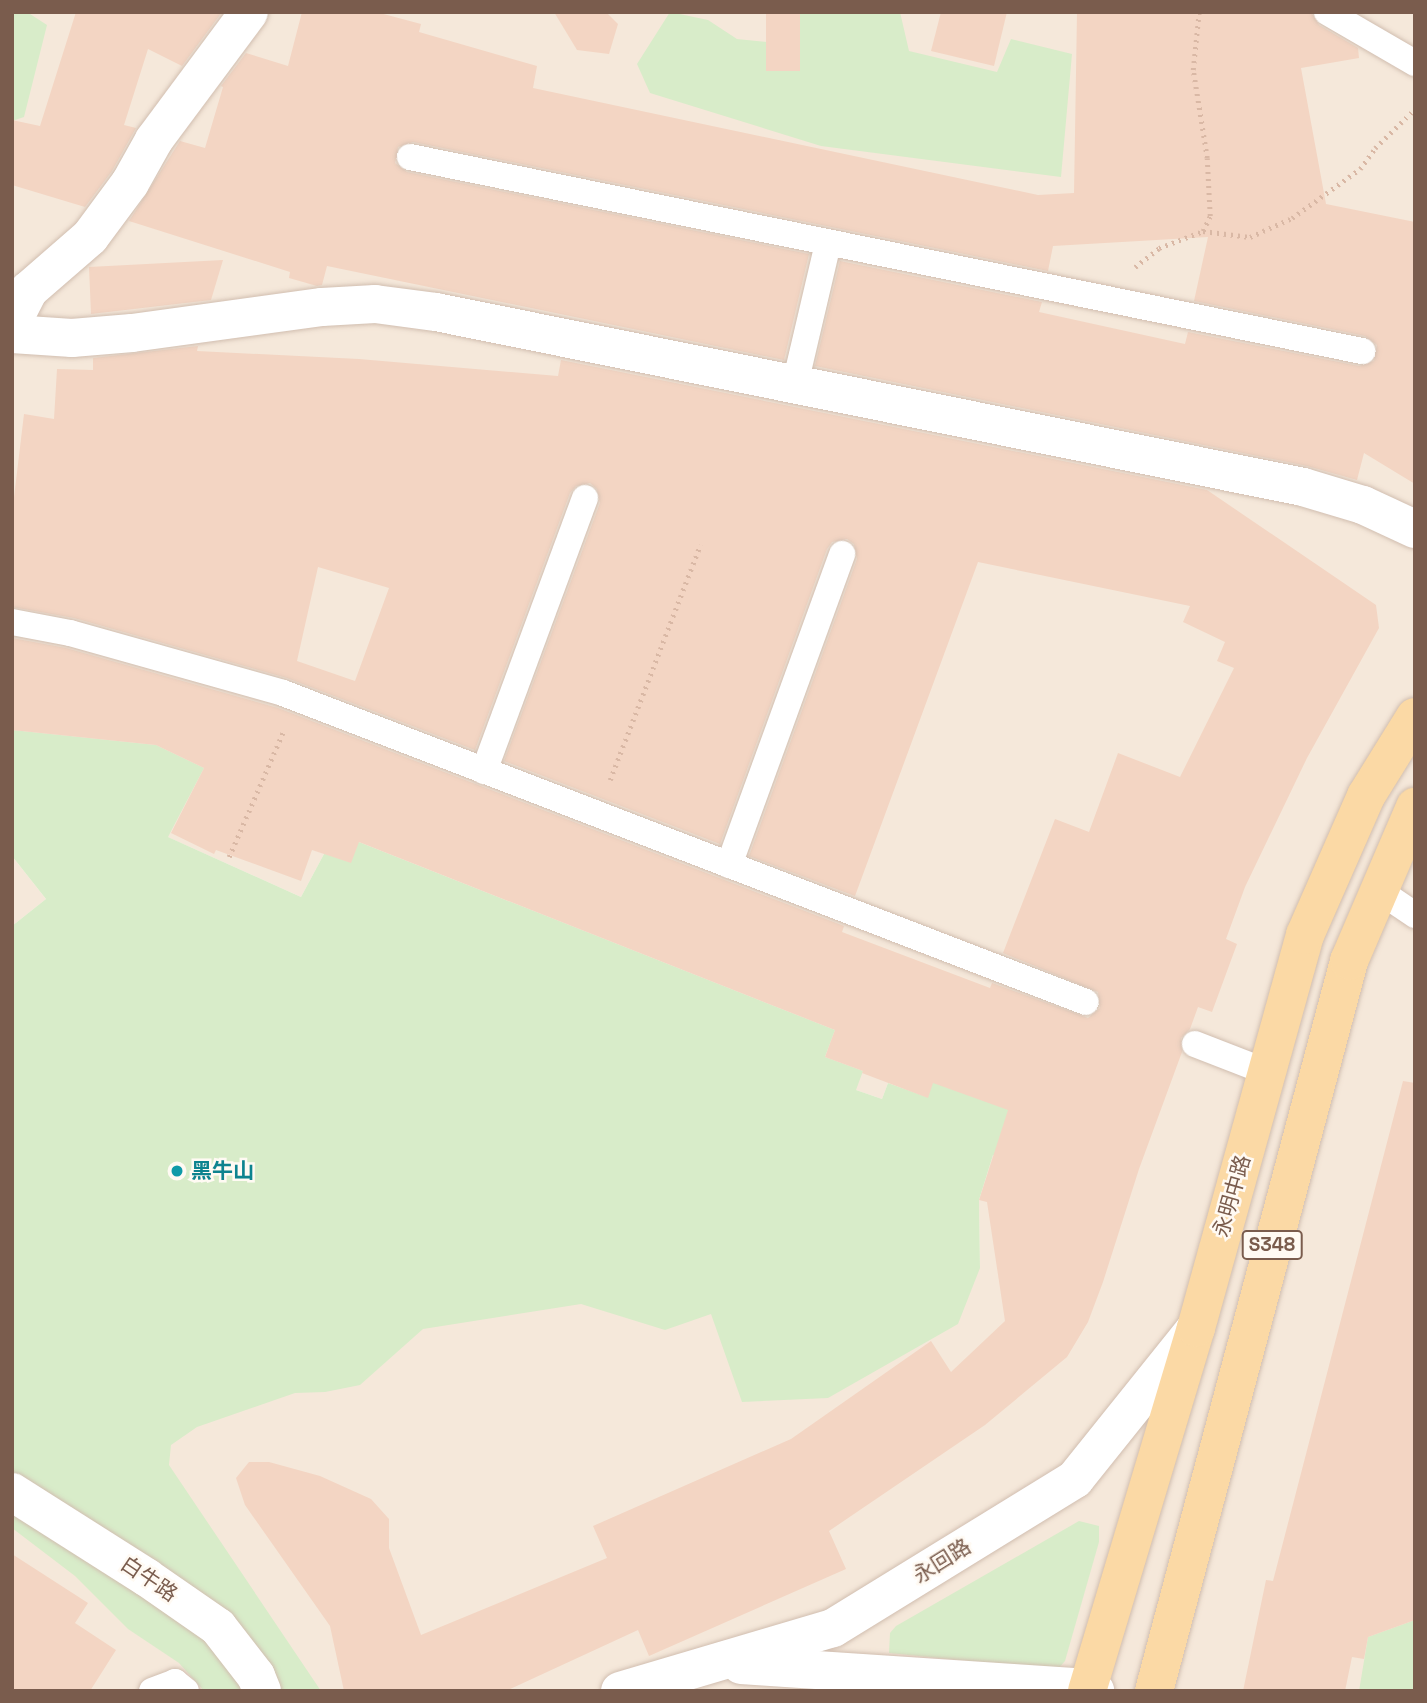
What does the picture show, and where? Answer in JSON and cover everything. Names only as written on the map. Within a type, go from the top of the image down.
[{"type":"main road","name":"永明中路","points":[[1090,1690],[1196,1328],[1305,935],[1366,796],[1415,717]]},
{"type":"main road","name":"S348","points":[[1154,1691],[1349,961],[1415,807]]},
{"type":"street","points":[[12,323],[29,289],[90,237],[130,183],[154,140],[248,12]]},
{"type":"street","points":[[12,334],[72,338],[132,333],[322,307],[375,303],[436,312],[1303,487],[1363,505],[1415,529]]},
{"type":"street","name":"永回路","points":[[620,1691],[833,1628],[1075,1479],[1196,1328]]},
{"type":"street","name":"白牛路","points":[[12,1492],[146,1577],[218,1627],[256,1676],[262,1691]]},
{"type":"street","points":[[712,1664],[1090,1690]]},
{"type":"lane","points":[[1327,12],[1415,63]]},
{"type":"lane","points":[[410,157],[1362,351]]},
{"type":"lane","points":[[794,384],[828,243]]},
{"type":"lane","points":[[484,771],[584,498]]},
{"type":"lane","points":[[729,865],[842,554]]},
{"type":"lane","points":[[12,622],[70,633],[297,699],[1086,1002]]},
{"type":"lane","points":[[1378,890],[1415,915]]},
{"type":"lane","points":[[1195,1044],[1267,1072]]},
{"type":"lane","points":[[152,1691],[175,1682],[186,1691]]},
{"type":"path","points":[[1199,12],[1193,45],[1193,70],[1207,158],[1210,216],[1203,231]]},
{"type":"path","points":[[1129,304],[1132,270],[1159,248],[1203,231],[1250,237],[1292,218],[1360,169],[1403,118],[1415,109]]},
{"type":"path","points":[[597,814],[700,545]]},
{"type":"path","points":[[229,856],[297,699]]},
{"type":"shaded area","points":[[12,12],[1415,12],[1415,1691],[12,1691],[12,1361],[570,1275],[980,1268],[979,1200],[993,1154],[928,1098],[888,1083],[882,1099],[856,1090],[825,1057],[834,1030],[359,842],[351,863],[324,854],[301,897],[110,811],[12,791]]},
{"type":"shaded area","points":[[12,856],[46,899],[12,926]]},
{"type":"green space","points":[[12,12],[27,12],[47,25],[24,117],[12,121]]},
{"type":"green space","points":[[670,12],[708,20],[737,39],[795,45],[798,12],[900,12],[909,51],[997,72],[1011,39],[1072,54],[1061,177],[821,146],[650,93],[637,64]]},
{"type":"green space","points":[[12,730],[156,745],[204,768],[168,837],[301,897],[324,854],[359,842],[835,1030],[825,1057],[863,1071],[856,1090],[882,1099],[888,1083],[927,1097],[938,1067],[1020,1114],[1062,1175],[993,1155],[979,1200],[980,1268],[958,1324],[828,1398],[742,1402],[711,1314],[665,1330],[581,1304],[423,1329],[360,1385],[325,1392],[295,1393],[197,1427],[171,1445],[169,1465],[321,1691],[204,1691],[179,1663],[128,1629],[75,1576],[12,1528],[12,926],[46,899],[12,856]]},
{"type":"green space","points":[[1079,1521],[1099,1526],[1099,1542],[1065,1661],[1057,1670],[889,1653],[890,1633],[896,1626]]},
{"type":"green space","points":[[1415,1620],[1415,1691],[1359,1691],[1368,1637]]},
{"type":"building","points":[[76,12],[222,12],[182,66],[148,49],[124,125],[136,128],[112,171],[85,207],[12,185],[12,120],[40,126]]},
{"type":"building","points":[[302,12],[376,12],[421,24],[419,32],[537,66],[533,88],[1038,195],[1074,193],[1077,12],[1311,12],[1319,25],[1358,48],[1359,58],[1301,68],[1326,204],[1415,222],[1415,484],[1364,453],[1357,480],[1307,466],[815,366],[840,261],[1042,302],[1039,312],[1185,344],[1188,332],[1359,366],[1374,361],[1377,345],[1365,336],[1194,301],[1208,237],[1053,246],[1048,271],[413,142],[398,147],[395,163],[407,172],[809,254],[784,360],[327,266],[322,285],[317,286],[289,278],[290,272],[129,221],[180,141],[205,148],[223,87],[221,86],[246,53],[288,66]]},
{"type":"building","points":[[554,12],[606,12],[618,24],[609,54],[577,50]]},
{"type":"building","points":[[766,12],[800,12],[800,71],[766,71]]},
{"type":"building","points":[[941,12],[1007,12],[994,66],[931,51]]},
{"type":"building","points":[[223,260],[211,300],[91,314],[89,267]]},
{"type":"building","points":[[198,346],[197,351],[359,359],[558,376],[561,360],[1207,490],[1376,605],[1379,628],[1307,758],[1245,887],[1226,939],[1237,944],[1212,1012],[1198,1007],[1190,1029],[1181,1038],[1182,1052],[1139,1169],[1088,1322],[1067,1357],[985,1425],[829,1531],[846,1569],[649,1656],[638,1630],[506,1691],[344,1691],[330,1626],[245,1505],[236,1478],[249,1462],[269,1462],[320,1476],[371,1499],[389,1519],[389,1548],[421,1635],[607,1558],[593,1526],[791,1439],[931,1341],[951,1372],[1005,1321],[987,1202],[979,1200],[1008,1110],[933,1083],[928,1098],[862,1073],[863,1071],[825,1057],[835,1030],[359,842],[351,863],[312,850],[301,881],[216,850],[214,854],[171,833],[204,768],[156,745],[12,730],[12,638],[66,648],[278,708],[844,926],[842,932],[990,988],[992,983],[1088,1018],[1100,1008],[1098,992],[1003,953],[1055,819],[1089,832],[1118,753],[1180,777],[1234,668],[1217,661],[1225,642],[1183,622],[1190,606],[978,562],[855,896],[749,856],[857,559],[854,544],[847,539],[832,542],[827,549],[720,844],[504,761],[600,503],[597,489],[590,483],[576,486],[570,493],[475,750],[287,678],[74,618],[12,607],[12,514],[24,414],[54,419],[57,369],[93,370],[93,358]],"holes":[[[318,567],[389,588],[355,681],[297,661]]]},
{"type":"building","points":[[1403,1081],[1415,1083],[1415,1620],[1368,1637],[1364,1659],[1352,1657],[1345,1691],[1243,1691],[1266,1580],[1273,1581]]},
{"type":"building","points":[[12,1554],[88,1603],[75,1623],[116,1650],[90,1691],[12,1691]]},
{"type":"place","name":"黑牛山","points":[[177,1171]]}]
